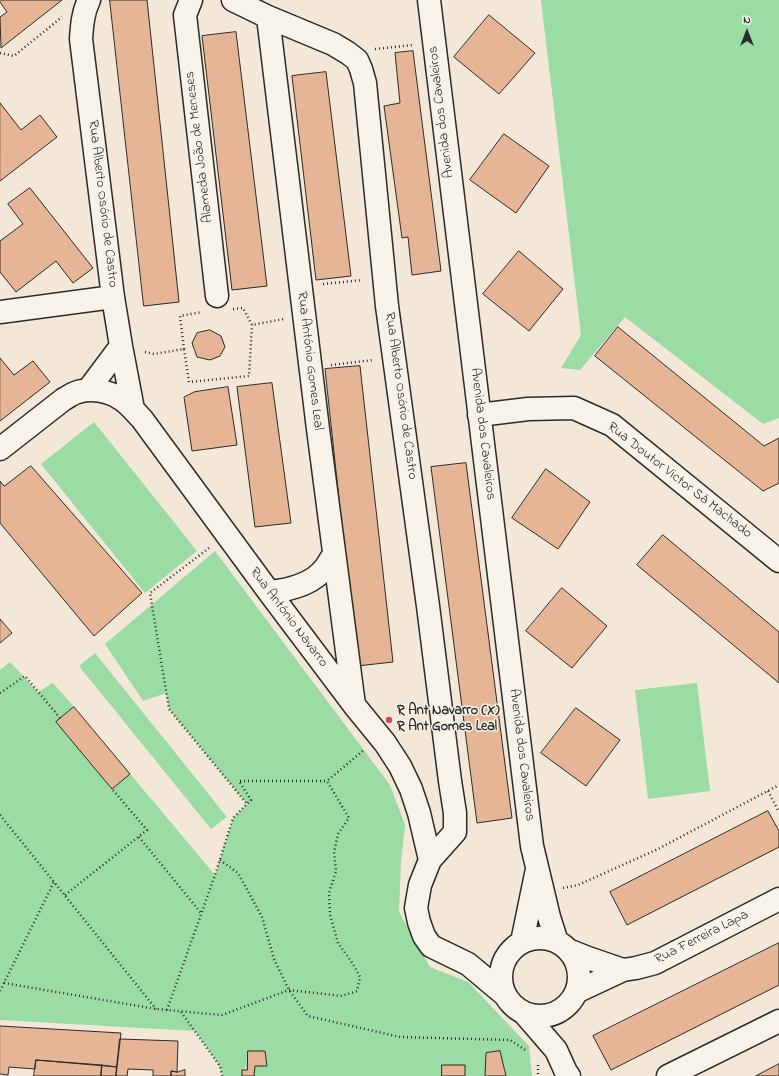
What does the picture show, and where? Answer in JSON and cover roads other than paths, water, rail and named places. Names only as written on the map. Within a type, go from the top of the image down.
[{"type":"street","name":"Rua Alberto Osório de Castro","points":[[89,0],[83,20],[81,39],[113,296],[132,409]]},
{"type":"street","name":"Alameda João de Meneses","points":[[191,0],[185,15],[217,306]]},
{"type":"street","name":"Rua Alberto Osório de Castro","points":[[233,0],[268,17],[332,44],[357,60],[361,69],[364,84],[387,306],[455,813],[455,832],[430,860]]},
{"type":"street","name":"Avenida dos Cavaleiros","points":[[428,0],[532,838],[537,867],[550,917],[562,946]]},
{"type":"street","name":"Rua António Gomes Leal","points":[[268,17],[310,368],[354,706]]},
{"type":"street","points":[[0,312],[113,296]]},
{"type":"street","points":[[88,390],[121,346]]},
{"type":"street","name":"Rua António Navarro","points":[[0,449],[75,392],[88,390],[104,391],[121,398],[146,426],[354,706],[380,736],[400,766],[411,789],[419,813],[430,860]]},
{"type":"street","name":"Rua Doutor Victor Sá Machado","points":[[479,415],[528,409],[574,408],[612,425],[779,561]]},
{"type":"street","points":[[269,592],[290,589],[306,583],[318,575],[326,567],[334,554]]},
{"type":"street","points":[[430,860],[420,885],[416,908],[424,936],[431,946],[468,964],[505,995],[513,1006],[524,1013],[536,1016],[549,1015],[561,1010],[576,992],[579,981],[578,970],[574,959],[562,946],[546,938],[534,938],[522,942],[512,948],[505,958],[501,970],[501,983],[505,995]]},
{"type":"street","name":"Avenida dos Cavaleiros","points":[[522,942],[537,867]]},
{"type":"street","name":"Rua Ferreira Lapa","points":[[576,992],[623,970],[655,963],[779,899]]},
{"type":"street","name":"Rua Ferreira Lapa","points":[[562,946],[588,958],[623,970]]},
{"type":"street","points":[[468,964],[505,958]]},
{"type":"street","points":[[547,1054],[561,1010]]},
{"type":"street","points":[[524,1013],[547,1054],[566,1075]]},
{"type":"street","points":[[668,1076],[779,1021]]},
{"type":"place","name":"R Ant Navarro (X) R Ant Gomes Leal","points":[[389,720]]}]
